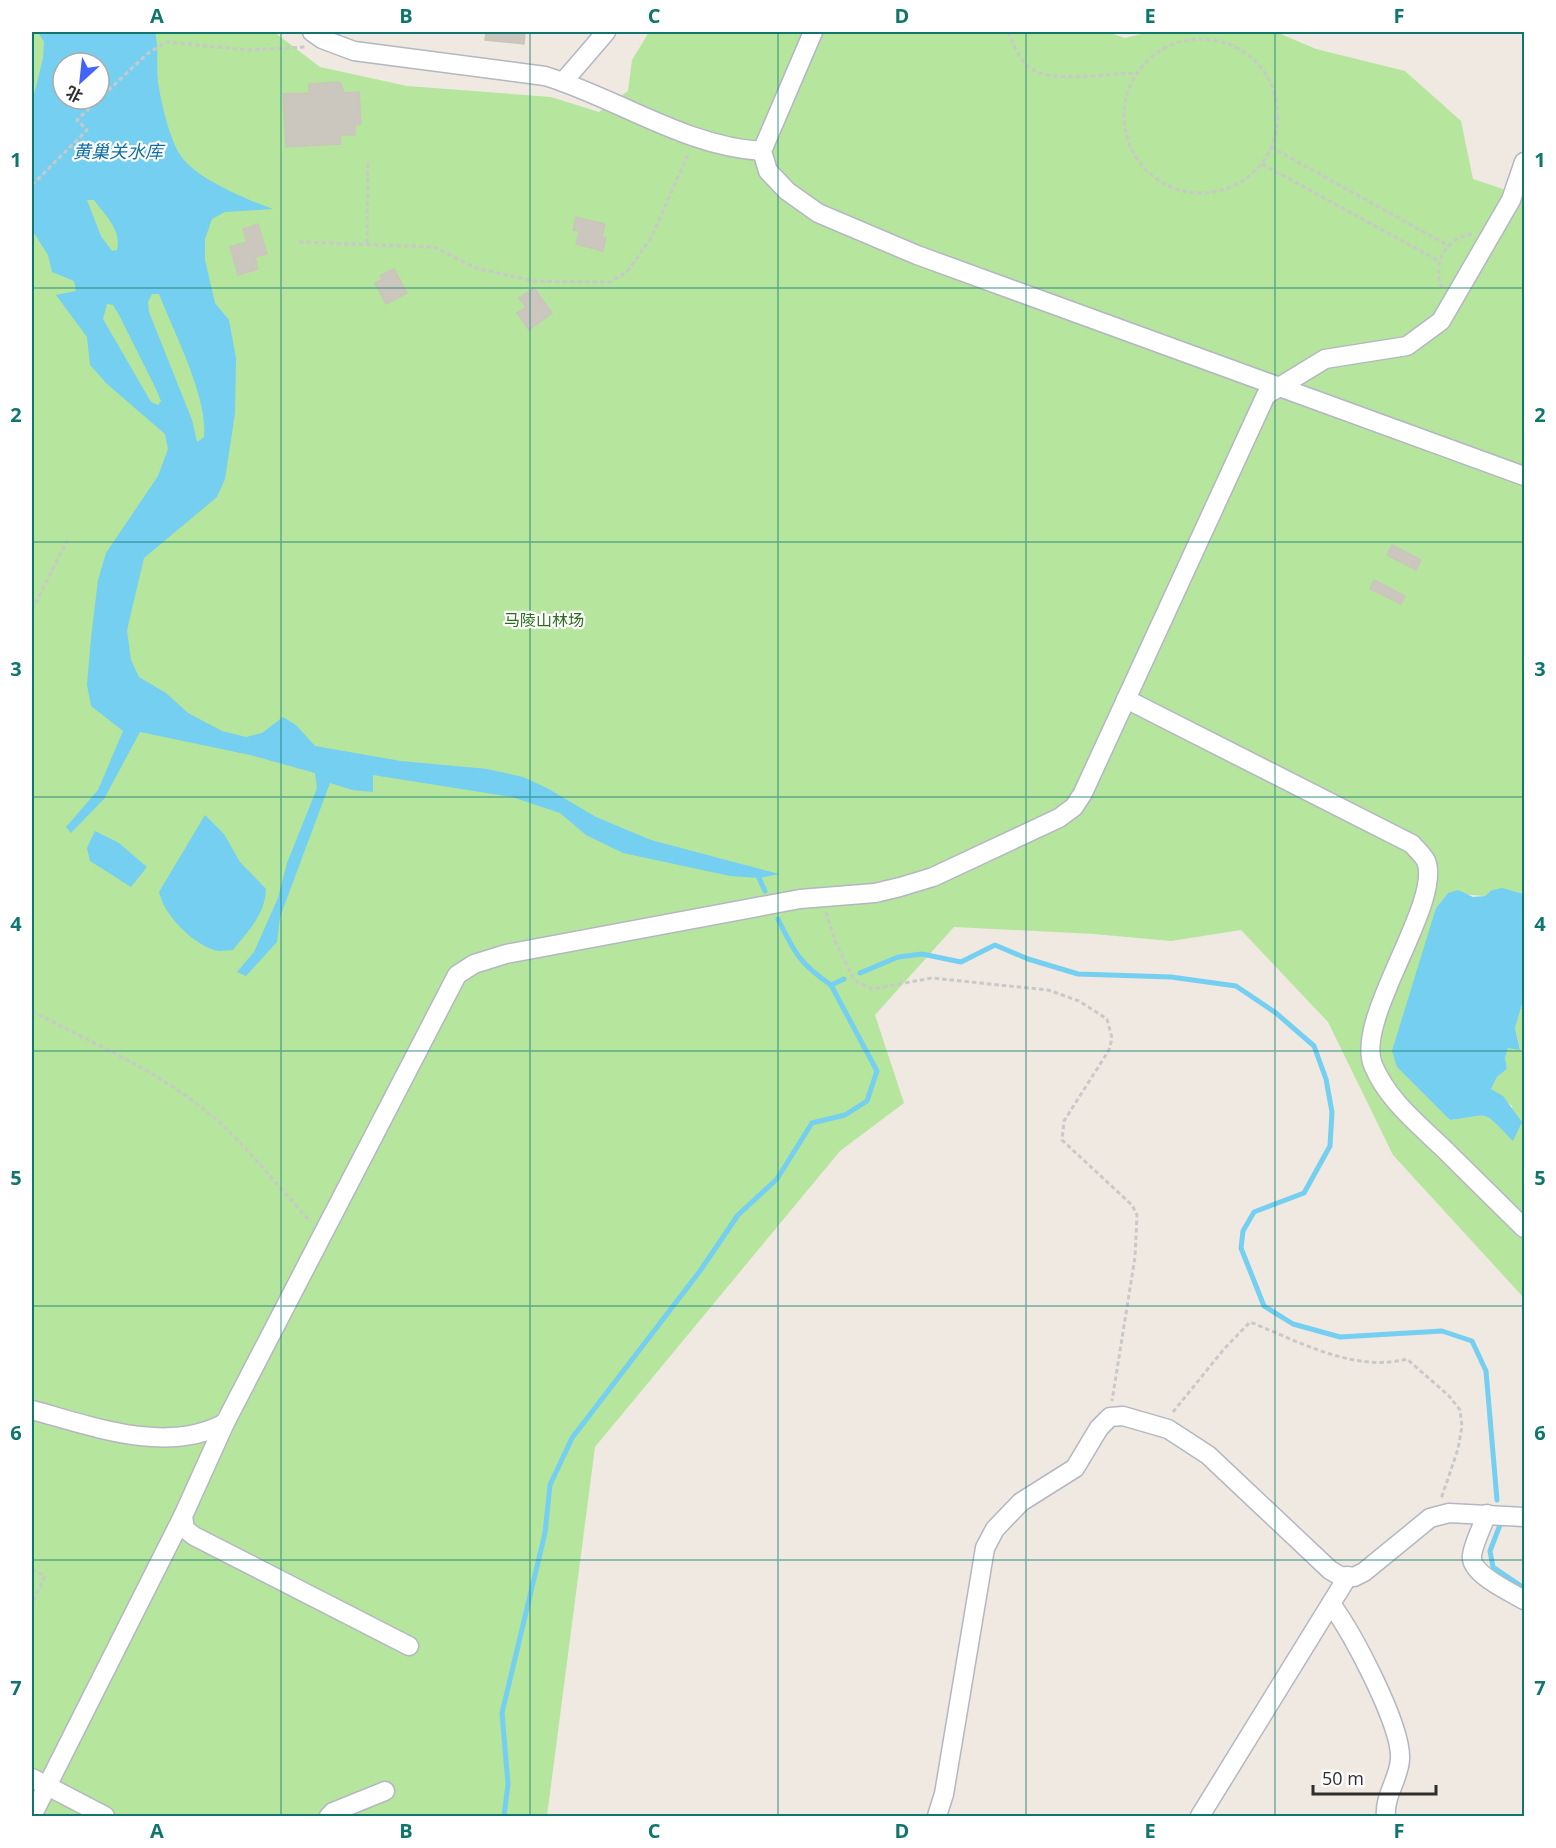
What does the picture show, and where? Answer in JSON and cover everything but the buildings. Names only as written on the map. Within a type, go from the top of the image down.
[{"type":"street","points":[[312,32],[337,46],[354,51],[545,76],[696,137],[737,150],[762,151]]},
{"type":"street","points":[[563,82],[606,32]]},
{"type":"street","points":[[813,32],[762,151],[768,171],[787,191],[818,213],[917,255],[1524,476]]},
{"type":"street","points":[[33,1816],[39,1782],[183,1516],[225,1423],[457,975],[474,964],[530,950],[822,898],[875,893],[933,877],[1059,818],[1074,807],[1083,793],[1266,395],[1325,359],[1407,346],[1441,321],[1511,200],[1524,162]]},
{"type":"street","points":[[1126,699],[1412,844],[1426,861],[1429,878],[1378,1015],[1369,1047],[1372,1064],[1394,1100],[1524,1228]]},
{"type":"street","points":[[32,1410],[106,1430],[158,1438],[206,1433],[225,1423]]},
{"type":"street","points":[[937,1816],[944,1794],[985,1548],[995,1529],[1021,1502],[1075,1468],[1099,1428],[1110,1417],[1123,1416],[1161,1427],[1208,1455],[1330,1570],[1348,1576],[1364,1572],[1430,1518],[1449,1513],[1524,1517]]},
{"type":"street","points":[[1487,1514],[1472,1556],[1473,1564],[1493,1583],[1524,1600]]},
{"type":"street","points":[[183,1516],[185,1529],[194,1536],[409,1646]]},
{"type":"street","points":[[1200,1816],[1348,1576]]},
{"type":"street","points":[[1331,1604],[1353,1639],[1398,1736],[1400,1760],[1388,1800],[1386,1816]]},
{"type":"street","points":[[39,1782],[105,1816]]},
{"type":"street","points":[[328,1816],[385,1791]]},
{"type":"path","points":[[1008,32],[1022,60],[1043,75],[1057,78],[1137,73]]},
{"type":"path","points":[[1187,39],[1212,39],[1237,47],[1257,62],[1271,84],[1278,108],[1276,133],[1271,147],[1250,176],[1228,188],[1203,193],[1177,189],[1154,178],[1137,159],[1126,136],[1123,110],[1129,86],[1143,64],[1162,48],[1187,39]]},
{"type":"path","points":[[32,185],[87,130],[77,120],[147,54],[166,42],[249,50],[337,46]]},
{"type":"path","points":[[299,242],[434,247],[476,268],[532,281],[610,282],[627,272],[651,238],[696,137]]},
{"type":"path","points":[[1271,147],[1449,246]]},
{"type":"path","points":[[367,243],[368,160]]},
{"type":"path","points":[[1261,163],[1439,261]]},
{"type":"path","points":[[1452,302],[1440,286],[1437,274],[1439,261],[1449,246],[1459,237],[1471,233],[1490,237]]},
{"type":"path","points":[[32,610],[67,541]]},
{"type":"path","points":[[822,898],[836,943],[854,980],[872,989],[932,978],[1038,988],[1079,1001],[1107,1019],[1112,1038],[1109,1050],[1064,1121],[1061,1131],[1062,1140],[1132,1205],[1137,1215],[1135,1257],[1110,1417]]},
{"type":"path","points":[[32,1011],[157,1078],[197,1105],[221,1124],[323,1234]]},
{"type":"path","points":[[1161,1427],[1193,1385],[1250,1322],[1332,1355],[1395,1362],[1407,1359],[1449,1396],[1460,1410],[1462,1426],[1458,1449],[1442,1494],[1438,1516]]},
{"type":"path","points":[[32,1569],[45,1576],[32,1604]]},
{"type":"green space","name":"马陵山林场","points":[[32,32],[274,32],[320,67],[407,86],[551,97],[599,112],[628,91],[632,60],[649,32],[1107,32],[1125,38],[1149,32],[1276,32],[1316,49],[1405,71],[1461,121],[1473,179],[1524,196],[1524,894],[1504,889],[1494,890],[1485,896],[1448,893],[1436,908],[1432,925],[1449,1120],[1486,1116],[1513,1140],[1512,1106],[1491,1089],[1497,1077],[1507,1069],[1505,1058],[1508,1047],[1520,1049],[1515,1028],[1524,998],[1524,1298],[1393,1155],[1328,1022],[1241,930],[1171,941],[1094,934],[954,927],[875,1015],[904,1103],[840,1151],[595,1447],[547,1816],[32,1816]]},
{"type":"water","name":"黄巢关水库","points":[[38,32],[155,32],[161,99],[179,153],[196,171],[208,179],[236,194],[273,209],[225,212],[212,219],[205,239],[205,260],[215,303],[229,320],[236,358],[235,413],[225,479],[217,497],[144,558],[127,630],[131,660],[139,677],[166,693],[188,713],[222,731],[246,737],[262,733],[283,717],[296,725],[315,746],[401,761],[487,769],[523,777],[547,788],[596,817],[651,840],[779,874],[759,878],[730,876],[623,853],[586,835],[560,813],[512,797],[373,775],[373,792],[352,790],[330,783],[280,917],[277,942],[246,976],[237,972],[254,952],[278,898],[287,863],[317,788],[315,773],[250,755],[140,732],[104,799],[71,833],[66,827],[98,790],[123,731],[91,706],[87,685],[98,580],[106,553],[158,476],[168,449],[165,434],[107,384],[90,365],[87,337],[56,295],[76,291],[74,281],[52,272],[48,255],[32,230],[32,103],[43,58],[44,42]],"holes":[[[87,200],[94,200],[112,223],[117,236],[117,250],[112,251],[101,236]],[[152,294],[159,294],[181,346],[201,403],[204,437],[197,442],[192,420],[149,312],[148,302]],[[107,304],[113,305],[119,315],[156,389],[161,401],[158,405],[151,402],[103,319]]]},
{"type":"water","points":[[205,815],[224,834],[240,862],[266,889],[259,915],[233,950],[214,950],[196,941],[166,910],[159,892]]},
{"type":"water","points":[[95,831],[119,843],[147,867],[131,887],[90,861],[87,848]]},
{"type":"water","points":[[1502,888],[1524,894],[1524,998],[1515,1028],[1520,1050],[1508,1048],[1505,1058],[1507,1069],[1497,1077],[1491,1089],[1503,1096],[1522,1122],[1513,1141],[1496,1123],[1485,1116],[1450,1120],[1397,1067],[1392,1051],[1436,908],[1448,893],[1458,890],[1473,897],[1485,896],[1492,890]]},
{"type":"waterway","points":[[759,878],[765,891]]},
{"type":"waterway","points":[[778,919],[805,964],[831,985],[844,979]]},
{"type":"waterway","points":[[860,973],[898,957],[922,954],[961,962],[995,945],[1028,959],[1078,974],[1171,977],[1236,986],[1276,1013],[1314,1046],[1326,1079],[1332,1112],[1330,1146],[1304,1193],[1254,1212],[1243,1231],[1241,1248],[1264,1306],[1293,1324],[1340,1337],[1442,1331],[1472,1341],[1486,1371],[1497,1500]]},
{"type":"waterway","points":[[504,1816],[508,1784],[502,1713],[545,1533],[550,1485],[572,1438],[700,1271],[738,1215],[777,1179],[812,1123],[845,1115],[867,1101],[877,1071],[831,985]]},
{"type":"waterway","points":[[1500,1525],[1490,1551],[1493,1567],[1524,1588]]}]
